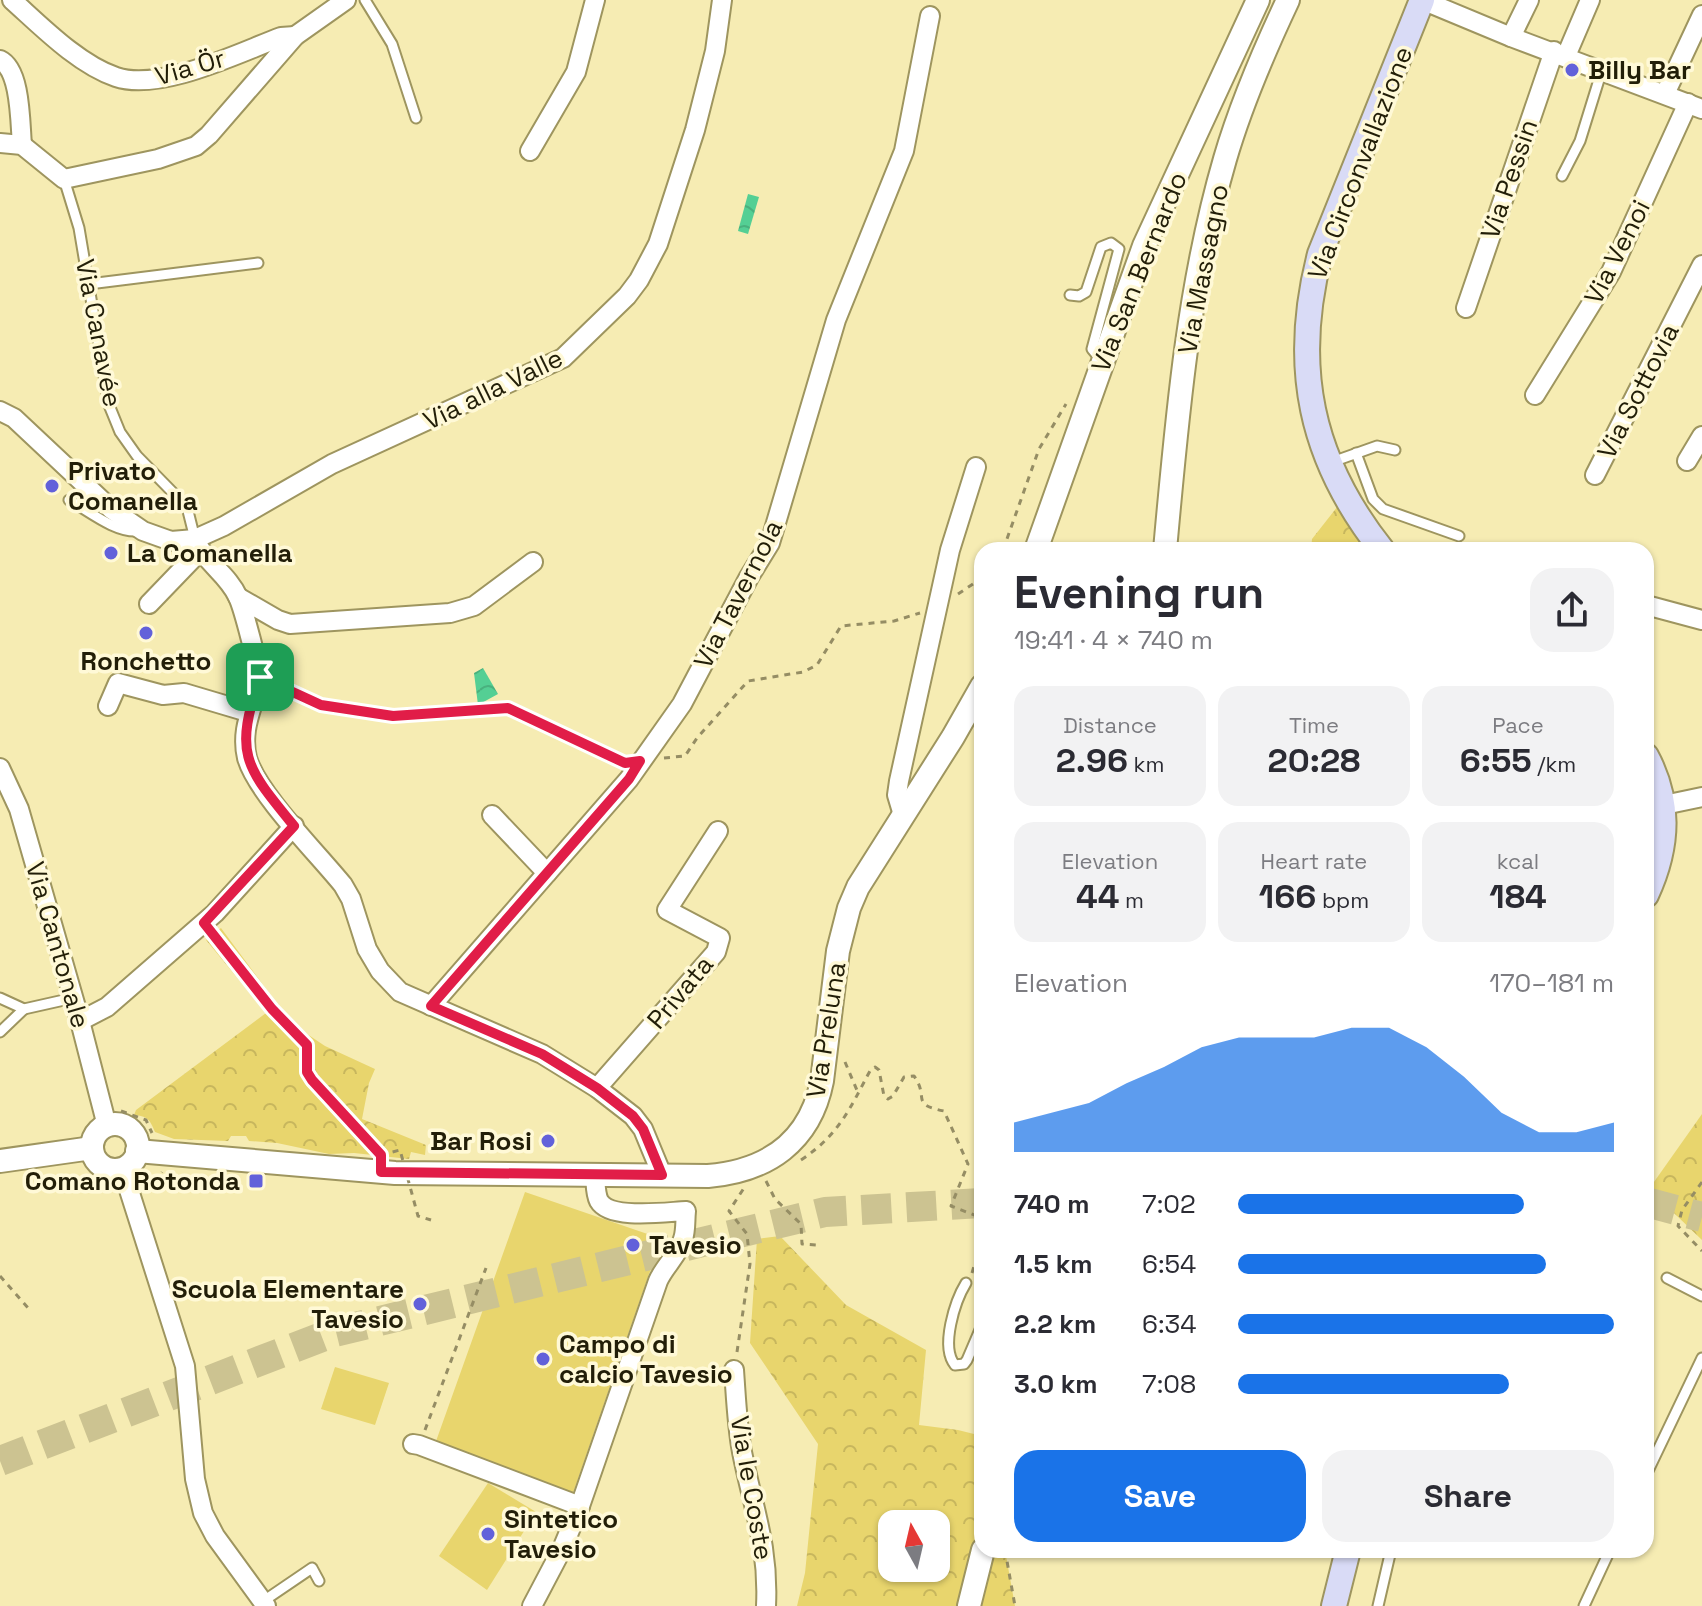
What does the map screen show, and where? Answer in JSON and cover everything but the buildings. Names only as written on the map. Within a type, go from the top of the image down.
[{"type":"main road","name":"Via Circonvallazione","points":[[1376,542],[1345,497],[1329,463],[1313,414],[1307,377],[1306,336],[1314,278],[1336,211],[1422,0]]},
{"type":"main road","points":[[1654,774],[1664,805],[1663,848],[1654,873]]},
{"type":"main road","points":[[1334,1606],[1346,1558]]},
{"type":"street","name":"Via Ör","points":[[12,0],[61,43],[105,72],[124,79],[149,81],[174,76],[281,37],[295,36]]},
{"type":"street","points":[[0,143],[22,145],[64,179],[158,159],[196,146],[295,36],[346,0]]},
{"type":"street","points":[[530,151],[576,72],[595,0]]},
{"type":"street","name":"Via alla Valle","points":[[197,545],[224,526],[332,464],[553,363],[571,352],[627,296],[648,264],[667,222],[715,51],[722,0]]},
{"type":"street","name":"Via San Bernardo","points":[[1039,542],[1144,246],[1258,0]]},
{"type":"street","name":"Via Massagno","points":[[1166,542],[1185,351],[1206,234],[1234,132],[1288,0]]},
{"type":"street","points":[[1422,0],[1695,106]]},
{"type":"street","points":[[1511,37],[1529,0]]},
{"type":"street","name":"Via Pessin","points":[[1466,308],[1560,54],[1590,0]]},
{"type":"street","points":[[1665,94],[1702,15]]},
{"type":"street","name":"Via Tavernola","points":[[431,1006],[629,779],[682,704],[770,543],[836,320],[904,151],[930,16]]},
{"type":"street","points":[[0,60],[5,62],[15,78],[22,145]]},
{"type":"street","name":"Via Venoi","points":[[1535,395],[1611,272],[1695,106]]},
{"type":"street","name":"Via Sottovia","points":[[1595,475],[1702,265]]},
{"type":"street","points":[[0,411],[14,418],[111,509],[143,531],[171,541],[197,545],[224,575],[238,597],[260,677],[244,733],[247,758],[261,787],[343,885],[351,899],[367,949],[380,971],[400,992],[542,1054],[597,1088],[633,1116],[643,1129],[662,1175]]},
{"type":"street","points":[[1687,461],[1702,436]]},
{"type":"street","points":[[903,815],[897,795],[899,781],[950,550],[976,467]]},
{"type":"street","points":[[149,604],[197,545]]},
{"type":"street","points":[[238,597],[290,624],[450,613],[474,606],[533,562]]},
{"type":"street","points":[[1654,607],[1702,620]]},
{"type":"street","points":[[108,706],[118,683],[163,695],[184,693],[248,712]]},
{"type":"street","points":[[903,815],[974,700]]},
{"type":"street","name":"Via Cantonale","points":[[0,768],[19,809],[74,998],[107,1126]]},
{"type":"street","points":[[1664,805],[1702,797]]},
{"type":"street","points":[[492,815],[547,873]]},
{"type":"street","name":"Via Preluna","points":[[137,1151],[595,1175],[758,1175],[808,1120],[819,1094],[838,951],[849,908],[858,887],[903,815]]},
{"type":"street","points":[[80,1021],[107,1007],[204,923],[294,826]]},
{"type":"street","name":"Privata","points":[[597,1088],[716,952],[720,938],[667,910],[718,831]]},
{"type":"street","points":[[107,1126],[122,1126],[129,1130],[134,1136],[137,1151],[132,1162],[115,1170],[102,1166],[93,1155],[96,1135],[107,1126]]},
{"type":"street","points":[[0,1161],[92,1148]]},
{"type":"street","points":[[122,1168],[185,1366],[195,1479],[203,1513],[215,1536],[264,1604]]},
{"type":"street","points":[[532,1606],[580,1506],[658,1281],[683,1240],[686,1211],[626,1213],[608,1209],[598,1199],[595,1175]]},
{"type":"street","name":"Via le Coste","points":[[734,1370],[742,1451],[764,1548],[766,1606]]},
{"type":"street","points":[[416,1444],[580,1506]]},
{"type":"street","points":[[969,1606],[981,1558]]},
{"type":"lane","points":[[365,0],[392,44],[416,118]]},
{"type":"lane","points":[[1562,176],[1580,141],[1602,70]]},
{"type":"lane","name":"Via Canavée","points":[[64,179],[79,228],[109,405],[120,432],[137,456],[187,507],[197,545]]},
{"type":"lane","points":[[1070,295],[1079,296],[1086,292],[1101,247],[1111,243],[1119,249],[1092,349],[1102,361]]},
{"type":"lane","points":[[89,284],[258,263]]},
{"type":"lane","points":[[1329,463],[1377,446],[1395,450]]},
{"type":"lane","points":[[1356,453],[1377,504],[1383,509],[1459,536]]},
{"type":"lane","points":[[69,500],[128,532],[143,531]]},
{"type":"lane","points":[[0,998],[24,1009]]},
{"type":"lane","points":[[0,1032],[24,1009],[74,998]]},
{"type":"lane","points":[[1667,1278],[1702,1296]]},
{"type":"lane","points":[[966,1283],[953,1311],[949,1351],[955,1365],[964,1364],[974,1344]]},
{"type":"lane","points":[[1654,1458],[1702,1358]]},
{"type":"lane","points":[[1378,1606],[1389,1558]]},
{"type":"lane","points":[[1584,1606],[1606,1558]]},
{"type":"lane","points":[[264,1604],[312,1568],[319,1581]]},
{"type":"path","points":[[1006,542],[1039,449],[1070,397]]},
{"type":"path","points":[[260,677],[321,705],[393,716],[508,708],[625,763],[685,756],[748,681],[803,672],[817,665],[841,626],[894,621],[937,608],[974,583]]},
{"type":"path","points":[[204,923],[272,1009],[307,1045],[307,1072],[312,1080],[381,1163],[400,1150],[418,1216],[431,1220]]},
{"type":"path","points":[[827,1045],[840,1049],[859,1095]]},
{"type":"path","points":[[793,1166],[830,1139],[873,1067],[879,1070],[884,1096],[888,1099],[907,1075],[917,1078],[924,1105],[928,1109],[944,1111],[968,1164],[951,1206],[974,1215]]},
{"type":"path","points":[[734,1370],[750,1264],[745,1228],[729,1211],[758,1175],[775,1176]]},
{"type":"path","points":[[758,1175],[775,1199],[801,1224],[802,1244],[816,1245]]},
{"type":"path","points":[[1702,1182],[1682,1210],[1678,1226],[1702,1251]]},
{"type":"path","points":[[416,1444],[486,1268]]},
{"type":"path","points":[[966,1283],[974,1270]]},
{"type":"path","points":[[0,1276],[28,1308]]},
{"type":"path","points":[[1006,1558],[1015,1606]]},
{"type":"green space","points":[[1345,497],[1376,542],[1312,542]]},
{"type":"green space","points":[[221,928],[292,1024],[325,1046],[375,1069],[362,1119],[426,1145],[425,1155],[411,1152],[409,1159],[354,1153],[329,1154],[277,1143],[249,1141],[246,1136],[231,1136],[228,1141],[174,1139],[155,1132],[148,1119],[134,1115],[136,1110],[266,1013],[206,940]]},
{"type":"green space","points":[[1702,1114],[1702,1240],[1654,1194],[1654,1182]]},
{"type":"green space","name":"Campo di calcio Tavesio","points":[[525,1192],[665,1240],[649,1274],[573,1493],[568,1496],[435,1444]]},
{"type":"green space","points":[[780,1236],[846,1305],[926,1350],[919,1425],[974,1434],[974,1558],[1006,1558],[1015,1606],[797,1606],[805,1573],[818,1444],[750,1343],[757,1239]]},
{"type":"green space","points":[[335,1367],[389,1383],[375,1425],[321,1409]]},
{"type":"green space","name":"Sintetico Tavesio","points":[[488,1483],[536,1512],[487,1590],[439,1556]]},
{"type":"water","points":[[748,194],[759,197],[748,234],[738,231]]},
{"type":"water","points":[[483,668],[498,694],[478,705],[474,673]]},
{"type":"tunnel","points":[[0,1461],[335,1332],[825,1212],[974,1203]]},
{"type":"tunnel","points":[[1654,1204],[1702,1217]]},
{"type":"place","name":"Billy Bar","points":[[1572,70]]},
{"type":"place","name":"Privato Comanella","points":[[52,486]]},
{"type":"place","name":"La Comanella","points":[[111,553]]},
{"type":"place","name":"Ronchetto","points":[[146,633]]},
{"type":"place","name":"Bar Rosi","points":[[548,1141]]},
{"type":"place","name":"Comano Rotonda","points":[[256,1181]]},
{"type":"place","name":"Tavesio","points":[[633,1245]]},
{"type":"place","name":"Scuola Elementare Tavesio","points":[[420,1304]]},
{"type":"place","name":"Campo di calcio Tavesio","points":[[543,1359]]},
{"type":"place","name":"Sintetico Tavesio","points":[[488,1534]]},
{"type":"route","points":[[260,677],[321,705],[393,716],[508,708],[625,763],[640,761],[629,779],[431,1006],[542,1054],[597,1088],[633,1116],[643,1129],[662,1175],[381,1172],[381,1155],[307,1072],[307,1045],[272,1009],[204,923],[294,826],[261,787],[247,758],[244,733],[260,677]]}]
